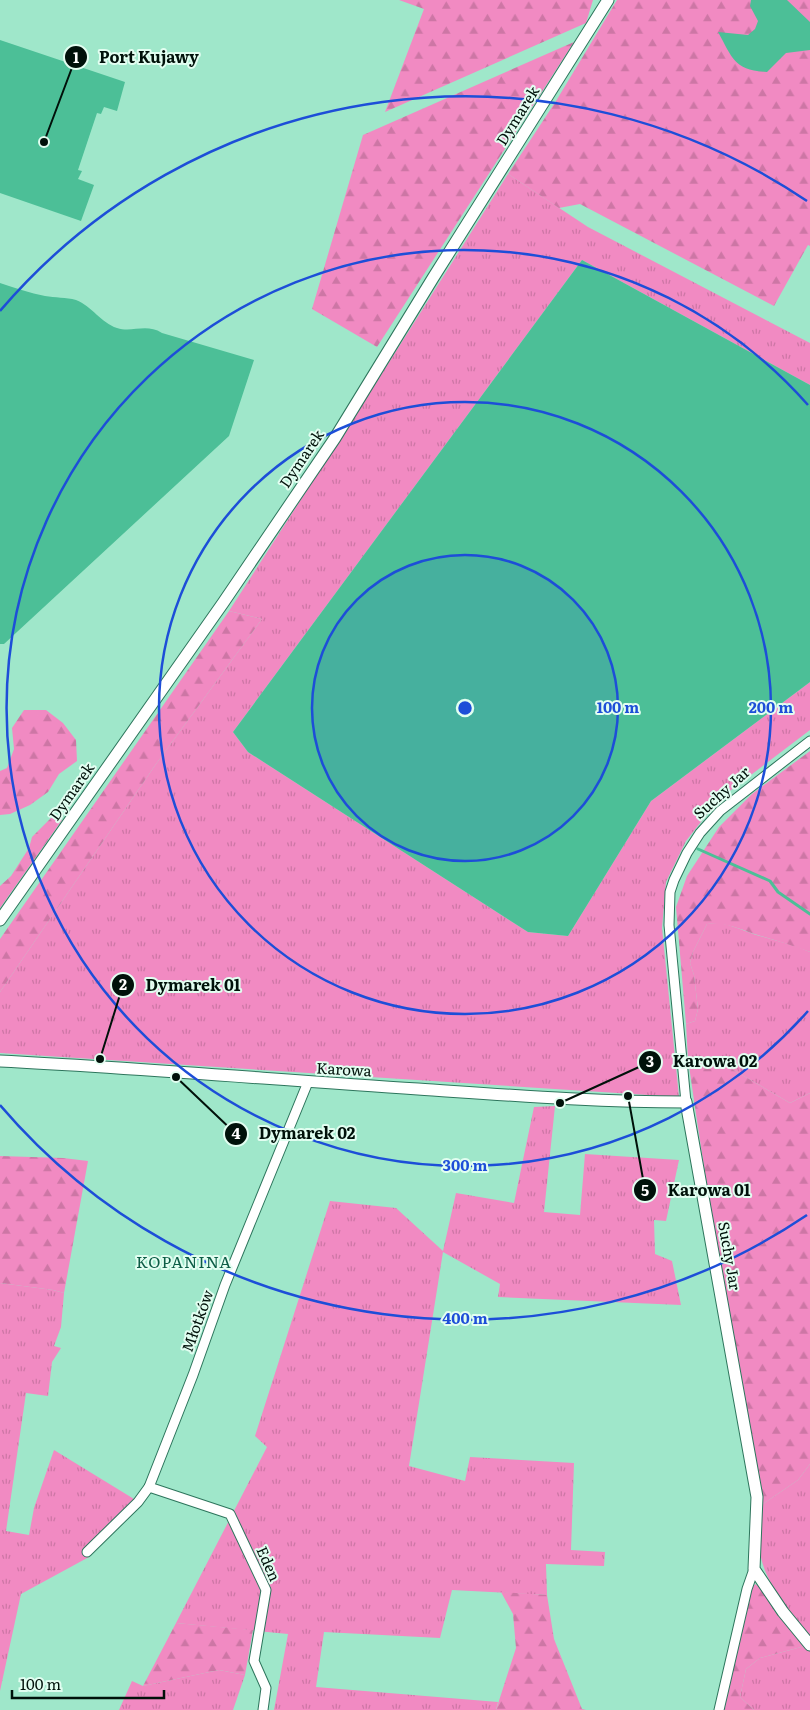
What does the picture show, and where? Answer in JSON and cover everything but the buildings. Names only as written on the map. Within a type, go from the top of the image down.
[{"type":"street","name":"Dymarek","points":[[0,920],[233,589],[335,438],[608,0]]},
{"type":"street","name":"Suchy Jar","points":[[719,1710],[747,1589],[754,1569],[757,1497],[686,1102],[669,926],[670,892],[687,853],[700,833],[720,811],[810,741]]},
{"type":"street","name":"Karowa","points":[[0,1061],[99,1066],[570,1100],[686,1102]]},
{"type":"street","name":"Młotków","points":[[87,1552],[138,1502],[149,1487],[193,1375],[225,1285],[308,1082]]},
{"type":"street","name":"Eden","points":[[149,1487],[230,1514],[266,1590],[254,1660],[266,1688],[263,1710]]},
{"type":"street","points":[[754,1569],[783,1612],[810,1645]]},
{"type":"green space","points":[[399,0],[593,0],[586,23],[385,112],[424,9]]},
{"type":"green space","points":[[617,0],[810,0],[810,246],[808,245],[774,306],[580,204],[559,208],[508,174],[556,101]]},
{"type":"green space","points":[[574,42],[377,347],[312,309],[363,135]]},
{"type":"green space","points":[[508,174],[588,227],[810,343],[810,385],[582,260],[233,732],[248,752],[528,932],[568,936],[651,801],[810,682],[810,730],[718,800],[686,841],[666,882],[662,928],[679,1097],[0,1053],[0,992],[156,764],[262,619],[229,611]]},
{"type":"green space","points":[[229,611],[262,619],[156,764],[0,992],[0,939]]},
{"type":"green space","points":[[24,710],[46,710],[63,723],[76,740],[77,761],[59,774],[48,792],[30,805],[10,814],[0,815],[0,771],[7,768],[14,749],[12,728]]},
{"type":"green space","points":[[810,751],[810,952],[735,927],[722,924],[707,924],[693,952],[690,963],[694,975],[698,1009],[695,1021],[686,1024],[676,907],[687,876],[719,827],[752,794]]},
{"type":"green space","points":[[55,814],[62,820],[0,908],[0,886],[11,876],[29,848],[32,837]]},
{"type":"green space","points":[[718,923],[810,952],[810,1093],[790,1103],[723,1064],[688,1059],[686,1024],[695,1021],[698,1009],[694,975],[690,963],[693,952],[707,924]]},
{"type":"green space","points":[[688,1059],[723,1064],[790,1103],[810,1093],[810,1464],[798,1480],[763,1504],[723,1282]]},
{"type":"green space","points":[[555,1106],[544,1212],[580,1215],[585,1154],[679,1160],[666,1221],[654,1220],[655,1254],[672,1261],[681,1305],[498,1297],[500,1284],[443,1252],[409,1466],[465,1481],[470,1457],[574,1463],[571,1550],[605,1552],[604,1566],[546,1564],[547,1595],[452,1590],[440,1638],[324,1632],[316,1687],[498,1702],[496,1710],[274,1710],[288,1634],[176,1623],[267,1447],[255,1436],[330,1201],[396,1208],[443,1251],[456,1193],[514,1203],[534,1107]]},
{"type":"green space","points":[[0,1156],[63,1158],[88,1161],[64,1293],[0,1283]]},
{"type":"green space","points":[[0,1283],[64,1293],[61,1327],[54,1346],[61,1348],[52,1362],[48,1396],[26,1393],[6,1531],[29,1535],[34,1508],[54,1450],[134,1499],[90,1545],[82,1550],[89,1557],[21,1594],[0,1691]]},
{"type":"green space","points":[[810,1464],[810,1636],[779,1596],[766,1574],[762,1562],[759,1539],[763,1504],[798,1480]]},
{"type":"green space","points":[[755,1584],[762,1589],[776,1613],[805,1646],[760,1658],[746,1669],[740,1697],[754,1710],[721,1710],[748,1595]]},
{"type":"green space","points":[[501,1592],[547,1595],[554,1639],[582,1709],[586,1710],[496,1710],[516,1648],[513,1614]]},
{"type":"green space","points":[[176,1623],[253,1630],[245,1675],[219,1670],[143,1686]]},
{"type":"green space","points":[[805,1646],[810,1651],[810,1710],[754,1710],[740,1697],[746,1669],[760,1658]]},
{"type":"green space","points":[[219,1670],[245,1675],[233,1710],[119,1710],[132,1681],[143,1686]]},
{"type":"shaded area","points":[[751,0],[787,0],[810,22],[810,50],[786,53],[767,72],[741,66],[731,56],[718,32],[748,35],[755,29],[758,21],[750,6]]},
{"type":"shaded area","points":[[0,40],[125,82],[117,111],[104,107],[101,114],[97,113],[78,170],[82,171],[78,179],[94,185],[81,221],[0,193]]},
{"type":"shaded area","points":[[582,260],[810,385],[810,682],[651,801],[568,936],[528,932],[248,752],[233,732]]},
{"type":"shaded area","points":[[0,283],[39,295],[76,300],[87,306],[111,326],[117,328],[156,330],[254,360],[229,436],[4,644],[0,644]]},
{"type":"waterway","points":[[698,849],[770,881],[778,892],[810,914]]},
{"type":"place","name":"Port Kujawy","points":[[44,142]]},
{"type":"place","name":"Dymarek 01","points":[[100,1059]]},
{"type":"place","name":"Dymarek 02","points":[[176,1077]]},
{"type":"place","name":"Karowa 01","points":[[628,1096]]},
{"type":"place","name":"Karowa 02","points":[[560,1103]]},
{"type":"district","name":"KOPANINA","points":[[184,1262]]}]
